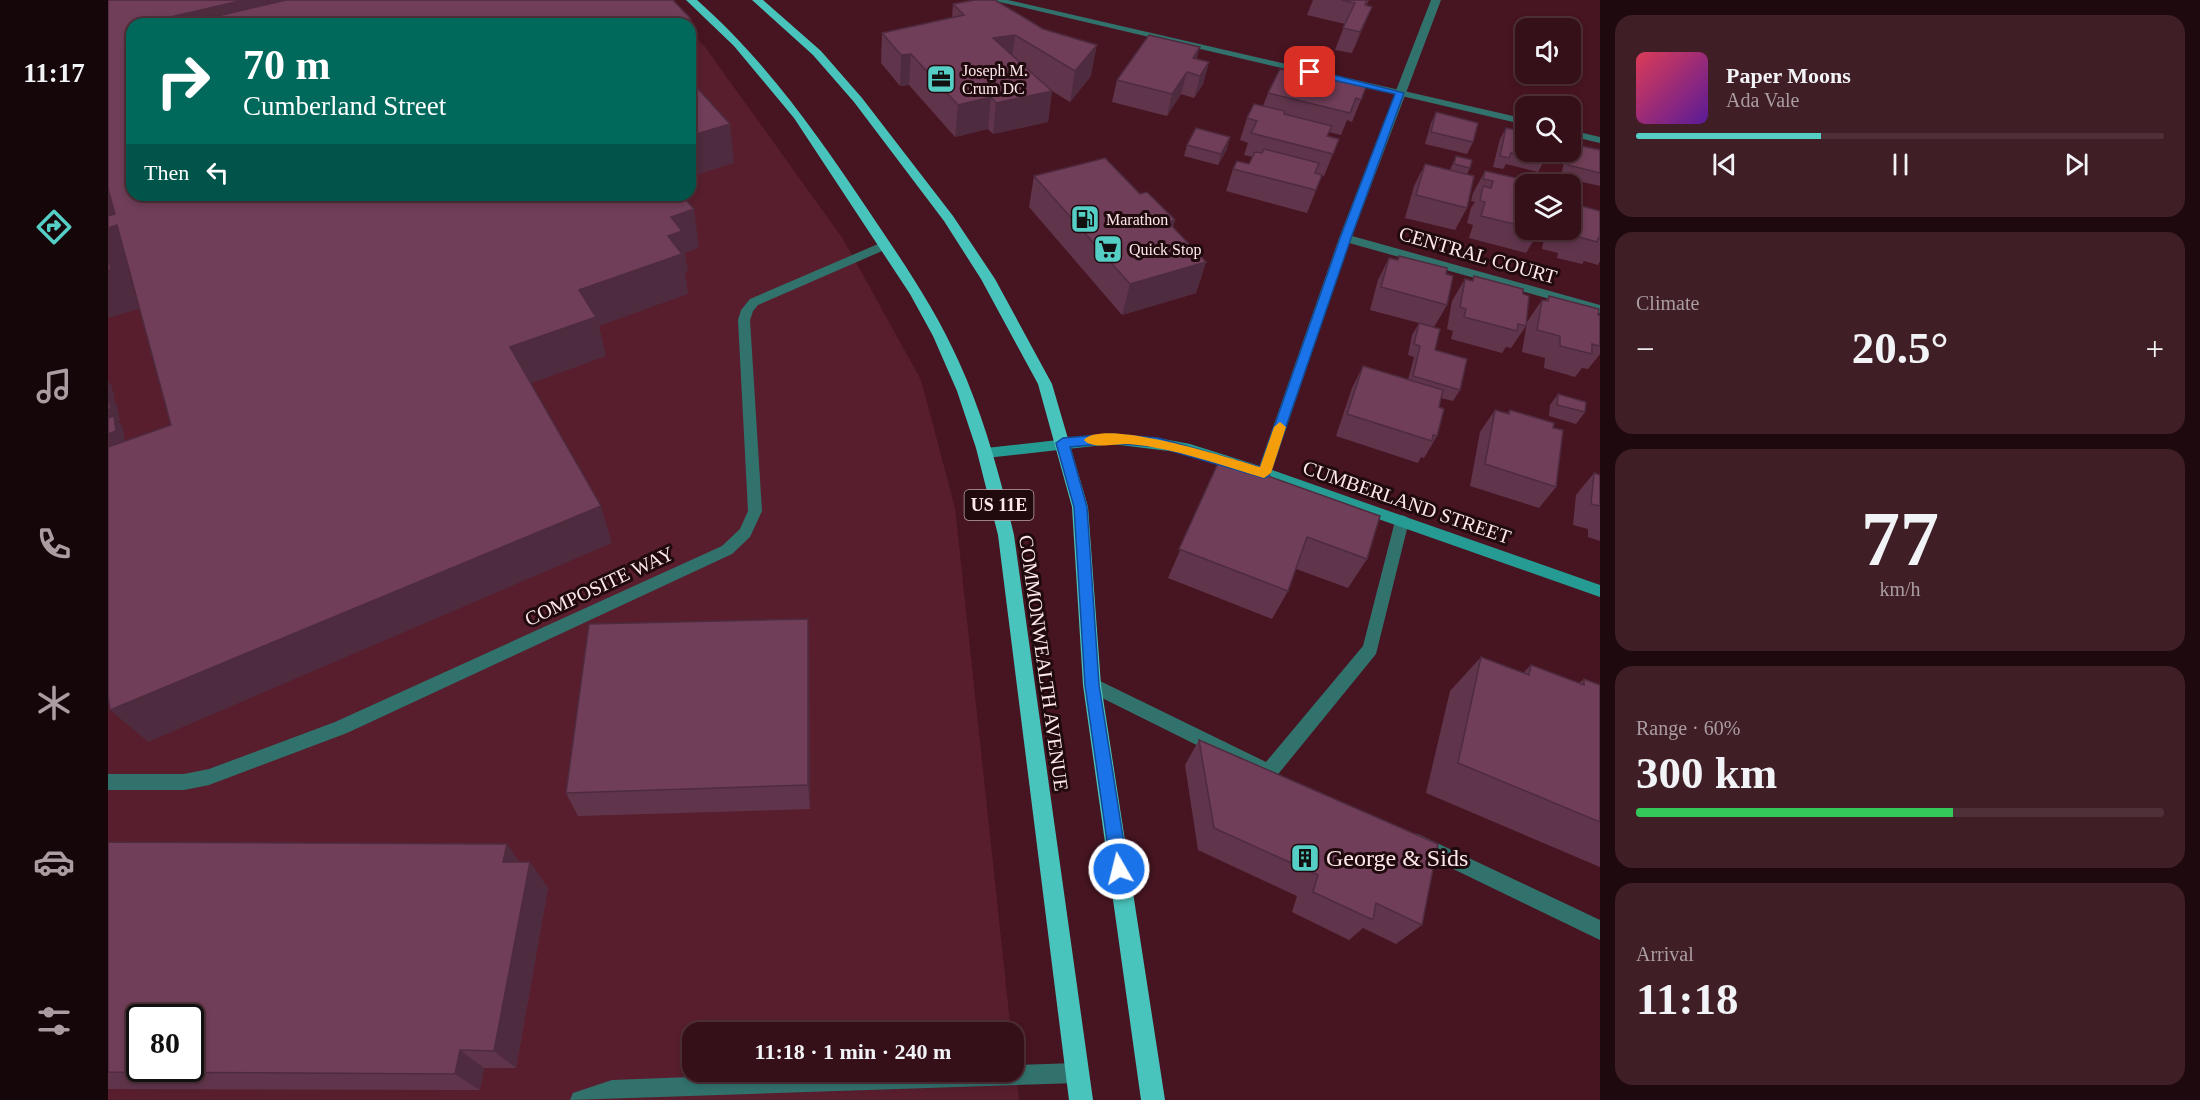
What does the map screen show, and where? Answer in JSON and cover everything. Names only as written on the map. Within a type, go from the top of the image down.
[{"type":"highway","name":"COMMONWEALTH AVENUE","points":[[691,0],[726,29],[758,64],[824,151],[926,311],[956,372],[986,453],[1006,535],[1081,1100]]},
{"type":"highway","points":[[756,0],[817,53],[851,92],[949,219],[988,279],[1045,384],[1080,507],[1092,685],[1153,1100]]},
{"type":"main road","name":"CUMBERLAND STREET","points":[[986,453],[1112,439],[1158,443],[1264,473],[1600,591]]},
{"type":"street","points":[[996,0],[1515,119]]},
{"type":"street","points":[[1264,473],[1346,238],[1436,0]]},
{"type":"street","points":[[1581,136],[1600,140]]},
{"type":"street","name":"CENTRAL COURT","points":[[1346,238],[1600,309]]},
{"type":"street","name":"COMPOSITE WAY","points":[[108,782],[184,782],[209,777],[341,728],[727,550],[742,538],[751,526],[755,511],[744,320],[747,310],[754,302],[885,245]]},
{"type":"street","points":[[1269,772],[1370,649],[1402,521]]},
{"type":"street","points":[[1092,685],[1290,782]]},
{"type":"street","points":[[1397,833],[1600,930]]},
{"type":"street","points":[[580,1100],[612,1090],[1077,1073]]},
{"type":"shaded area","points":[[108,0],[126,18],[126,201],[696,201],[696,37],[705,47],[843,239],[921,380],[955,508],[1010,1022],[682,1022],[682,1082],[1017,1082],[1019,1100],[108,1100]]},
{"type":"building","points":[[108,0],[244,0],[166,18],[126,18],[126,201],[687,201],[694,209],[671,217],[682,231],[668,236],[682,254],[579,290],[596,317],[510,347],[601,506],[110,710],[108,696],[108,447],[171,425],[117,225],[108,228],[108,216],[115,214],[108,189]]},
{"type":"building","points":[[286,0],[673,0],[690,18],[210,18]]},
{"type":"building","points":[[975,0],[995,0],[1043,29],[1097,45],[1075,71],[1015,35],[993,38],[1052,91],[996,103],[991,97],[958,105],[911,54],[901,55],[882,33],[964,15],[953,4]]},
{"type":"building","points":[[1341,0],[1367,0],[1365,5],[1372,7],[1360,32],[1343,28],[1355,3]]},
{"type":"building","points":[[1149,35],[1200,47],[1193,58],[1209,62],[1200,76],[1187,72],[1172,94],[1117,80]]},
{"type":"building","points":[[1280,69],[1366,87],[1361,100],[1356,98],[1350,113],[1268,93]]},
{"type":"building","points":[[696,87],[730,124],[696,134]]},
{"type":"building","points":[[1254,104],[1332,126],[1327,136],[1339,139],[1333,154],[1251,133],[1257,121],[1247,118]]},
{"type":"building","points":[[1436,112],[1478,123],[1473,142],[1431,132]]},
{"type":"building","points":[[1196,128],[1230,137],[1221,154],[1187,145]]},
{"type":"building","points":[[1506,128],[1515,130],[1515,154],[1511,153],[1509,158],[1500,156]]},
{"type":"building","points":[[1581,146],[1600,150],[1600,173],[1568,165],[1569,162],[1581,162]]},
{"type":"building","points":[[1264,149],[1319,163],[1315,173],[1322,175],[1316,190],[1233,169],[1237,161],[1249,164],[1255,152],[1262,153]]},
{"type":"building","points":[[1456,156],[1472,160],[1470,168],[1454,164]]},
{"type":"building","points":[[1105,158],[1140,194],[1147,192],[1175,220],[1168,222],[1206,262],[1130,284],[1034,176]]},
{"type":"building","points":[[1425,164],[1474,176],[1467,208],[1416,195]]},
{"type":"building","points":[[1485,171],[1515,178],[1515,224],[1481,216],[1485,202],[1480,201],[1483,186],[1491,188],[1493,181],[1483,179]]},
{"type":"building","points":[[1581,206],[1600,211],[1600,239],[1598,238],[1597,242],[1581,238]]},
{"type":"building","points":[[1399,256],[1447,268],[1446,274],[1453,276],[1447,305],[1381,287],[1389,258],[1398,260]]},
{"type":"building","points":[[1474,276],[1523,289],[1523,294],[1529,296],[1526,326],[1518,324],[1517,331],[1464,317],[1466,309],[1460,307],[1465,279],[1473,281]]},
{"type":"building","points":[[1549,296],[1599,309],[1600,346],[1592,344],[1592,354],[1560,346],[1560,336],[1537,330],[1542,300],[1548,301]]},
{"type":"building","points":[[1419,323],[1440,329],[1435,350],[1467,359],[1460,390],[1413,376],[1420,346],[1414,344]]},
{"type":"building","points":[[1363,366],[1443,390],[1439,407],[1444,409],[1437,436],[1433,435],[1432,441],[1347,414]]},
{"type":"building","points":[[108,394],[111,409],[108,410]]},
{"type":"building","points":[[1558,394],[1586,402],[1585,412],[1557,405]]},
{"type":"building","points":[[1495,410],[1509,414],[1510,410],[1554,423],[1553,428],[1563,430],[1556,487],[1485,464]]},
{"type":"building","points":[[114,416],[116,431],[108,434],[108,418]]},
{"type":"building","points":[[1220,459],[1380,516],[1367,559],[1307,537],[1288,591],[1179,549]]},
{"type":"building","points":[[1594,473],[1600,475],[1600,506],[1591,504]]},
{"type":"building","points":[[808,619],[808,785],[566,793],[589,624]]},
{"type":"building","points":[[1481,657],[1529,675],[1531,665],[1584,685],[1584,679],[1600,685],[1600,822],[1458,763]]},
{"type":"building","points":[[1199,740],[1438,844],[1422,925],[1376,903],[1373,920],[1313,892],[1318,875],[1214,828]]},
{"type":"building","points":[[108,842],[507,844],[503,862],[530,862],[494,1051],[460,1050],[455,1074],[204,1073],[204,1004],[126,1004],[126,1072],[108,1072]]},
{"type":"slow traffic","points":[[1091,440],[1127,439],[1185,448],[1264,473],[1280,427]]},
{"type":"place","name":"Joseph M. Crum DC","points":[[941,79]]},
{"type":"place","name":"Marathon","points":[[1085,219]]},
{"type":"place","name":"Quick Stop","points":[[1108,249]]},
{"type":"place","name":"George & Sids","points":[[1305,858]]},
{"type":"route","points":[[1119,869],[1092,685],[1080,507],[1063,443],[1097,439],[1158,443],[1185,448],[1264,473],[1346,238],[1400,93],[1310,72]]}]
